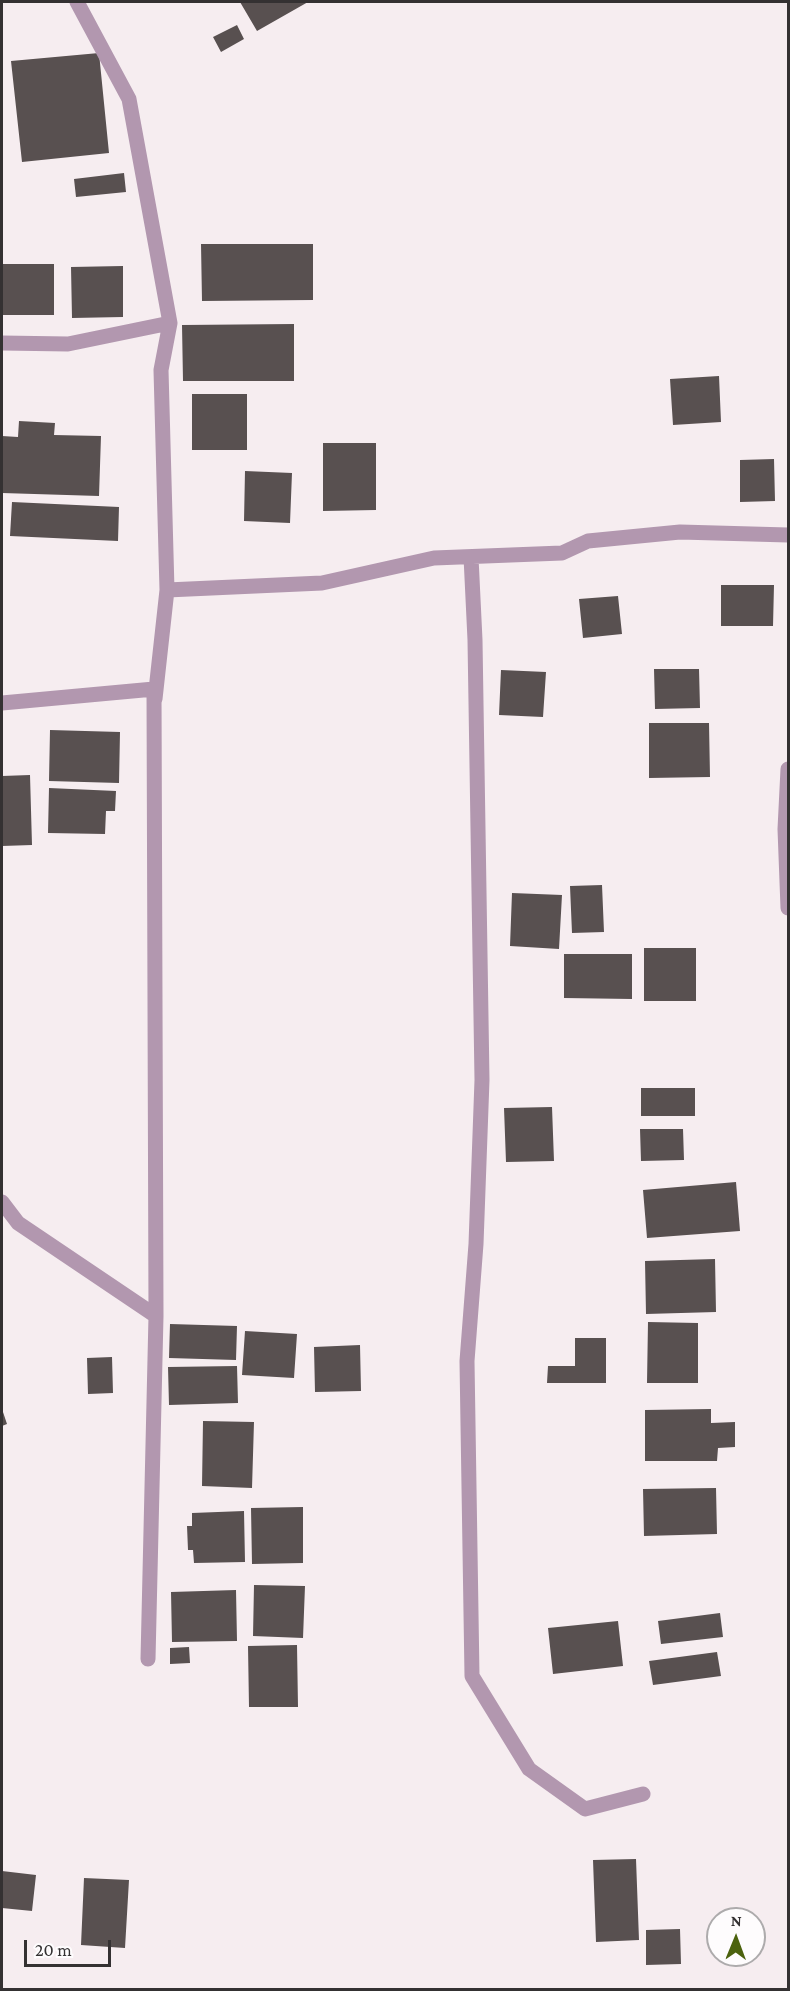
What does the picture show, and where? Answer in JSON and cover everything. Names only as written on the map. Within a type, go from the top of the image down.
[{"type":"street","points":[[77,2],[129,99],[170,323],[161,370],[167,590],[154,714]]},
{"type":"street","points":[[2,344],[68,344],[170,323]]},
{"type":"street","points":[[167,590],[322,583],[434,558],[562,553],[588,541],[680,531],[789,535]]},
{"type":"street","points":[[471,557],[475,640],[482,1080],[476,1244],[467,1361],[472,1676],[529,1769],[585,1809],[643,1794]]},
{"type":"street","points":[[2,703],[154,689],[156,1316],[148,1659]]},
{"type":"street","points":[[789,769],[785,829],[789,908]]},
{"type":"street","points":[[2,1202],[18,1222],[156,1316]]},
{"type":"building","points":[[240,2],[308,2],[257,31]]},
{"type":"building","points":[[237,25],[244,39],[221,52],[213,37]]},
{"type":"building","points":[[99,53],[109,153],[22,162],[11,61]]},
{"type":"building","points":[[124,173],[126,192],[76,197],[74,179]]},
{"type":"building","points":[[201,244],[313,244],[313,300],[202,301]]},
{"type":"building","points":[[2,264],[54,264],[54,315],[2,315]]},
{"type":"building","points":[[123,266],[123,317],[72,318],[71,267]]},
{"type":"building","points":[[294,324],[294,381],[183,381],[182,325]]},
{"type":"building","points":[[719,376],[721,422],[673,425],[670,379]]},
{"type":"building","points":[[192,394],[247,394],[247,450],[192,450]]},
{"type":"building","points":[[19,421],[55,423],[54,435],[101,436],[99,496],[2,493],[2,436],[18,437]]},
{"type":"building","points":[[323,443],[376,443],[376,510],[323,511]]},
{"type":"building","points":[[774,459],[775,501],[740,502],[740,460]]},
{"type":"building","points":[[245,471],[292,473],[290,523],[244,521]]},
{"type":"building","points":[[12,502],[119,507],[118,541],[10,536]]},
{"type":"building","points":[[721,585],[774,585],[773,626],[721,626]]},
{"type":"building","points":[[618,596],[622,634],[583,638],[579,599]]},
{"type":"building","points":[[654,669],[699,669],[700,708],[655,709]]},
{"type":"building","points":[[501,670],[546,672],[543,717],[499,715]]},
{"type":"building","points":[[649,723],[709,723],[710,777],[649,778]]},
{"type":"building","points":[[50,730],[120,732],[119,783],[49,781]]},
{"type":"building","points":[[30,775],[32,845],[2,846],[2,776]]},
{"type":"building","points":[[49,788],[116,791],[115,811],[106,811],[105,834],[48,833]]},
{"type":"building","points":[[602,885],[604,932],[572,933],[570,886]]},
{"type":"building","points":[[512,893],[562,895],[559,949],[510,946]]},
{"type":"building","points":[[644,948],[696,948],[696,1001],[644,1001]]},
{"type":"building","points":[[564,954],[632,954],[632,999],[564,998]]},
{"type":"building","points":[[641,1088],[695,1088],[695,1116],[641,1116]]},
{"type":"building","points":[[552,1107],[554,1161],[506,1162],[504,1108]]},
{"type":"building","points":[[640,1129],[683,1129],[684,1160],[641,1161]]},
{"type":"building","points":[[736,1182],[740,1231],[647,1238],[643,1190]]},
{"type":"building","points":[[715,1259],[716,1312],[646,1314],[645,1261]]},
{"type":"building","points":[[648,1322],[698,1323],[698,1383],[647,1383]]},
{"type":"building","points":[[170,1324],[237,1326],[236,1360],[169,1358]]},
{"type":"building","points":[[245,1331],[297,1334],[294,1378],[242,1375]]},
{"type":"building","points":[[575,1338],[606,1338],[606,1383],[547,1383],[548,1366],[575,1366]]},
{"type":"building","points":[[360,1345],[361,1391],[315,1392],[314,1347]]},
{"type":"building","points":[[112,1357],[113,1393],[88,1394],[87,1358]]},
{"type":"building","points":[[237,1366],[238,1403],[169,1405],[168,1367]]},
{"type":"building","points":[[2,1409],[7,1424],[2,1426]]},
{"type":"building","points":[[711,1409],[711,1423],[735,1422],[735,1447],[718,1448],[717,1461],[645,1461],[645,1410]]},
{"type":"building","points":[[203,1421],[254,1422],[252,1488],[202,1486]]},
{"type":"building","points":[[716,1488],[717,1534],[644,1536],[643,1489]]},
{"type":"building","points":[[303,1507],[303,1563],[252,1564],[251,1508]]},
{"type":"building","points":[[244,1511],[245,1562],[194,1563],[193,1550],[188,1550],[187,1526],[192,1526],[192,1513]]},
{"type":"building","points":[[254,1585],[305,1586],[303,1638],[253,1636]]},
{"type":"building","points":[[236,1590],[237,1641],[172,1642],[171,1592]]},
{"type":"building","points":[[720,1613],[723,1637],[661,1644],[658,1621]]},
{"type":"building","points":[[618,1621],[623,1666],[553,1674],[548,1628]]},
{"type":"building","points":[[297,1645],[298,1707],[249,1707],[248,1646]]},
{"type":"building","points":[[189,1647],[190,1663],[170,1664],[170,1648]]},
{"type":"building","points":[[717,1652],[721,1676],[653,1685],[649,1661]]},
{"type":"building","points":[[636,1859],[639,1940],[596,1942],[593,1860]]},
{"type":"building","points":[[2,1871],[36,1875],[32,1911],[2,1908]]},
{"type":"building","points":[[84,1878],[129,1880],[125,1948],[81,1945]]},
{"type":"building","points":[[680,1929],[681,1964],[646,1965],[646,1930]]}]
